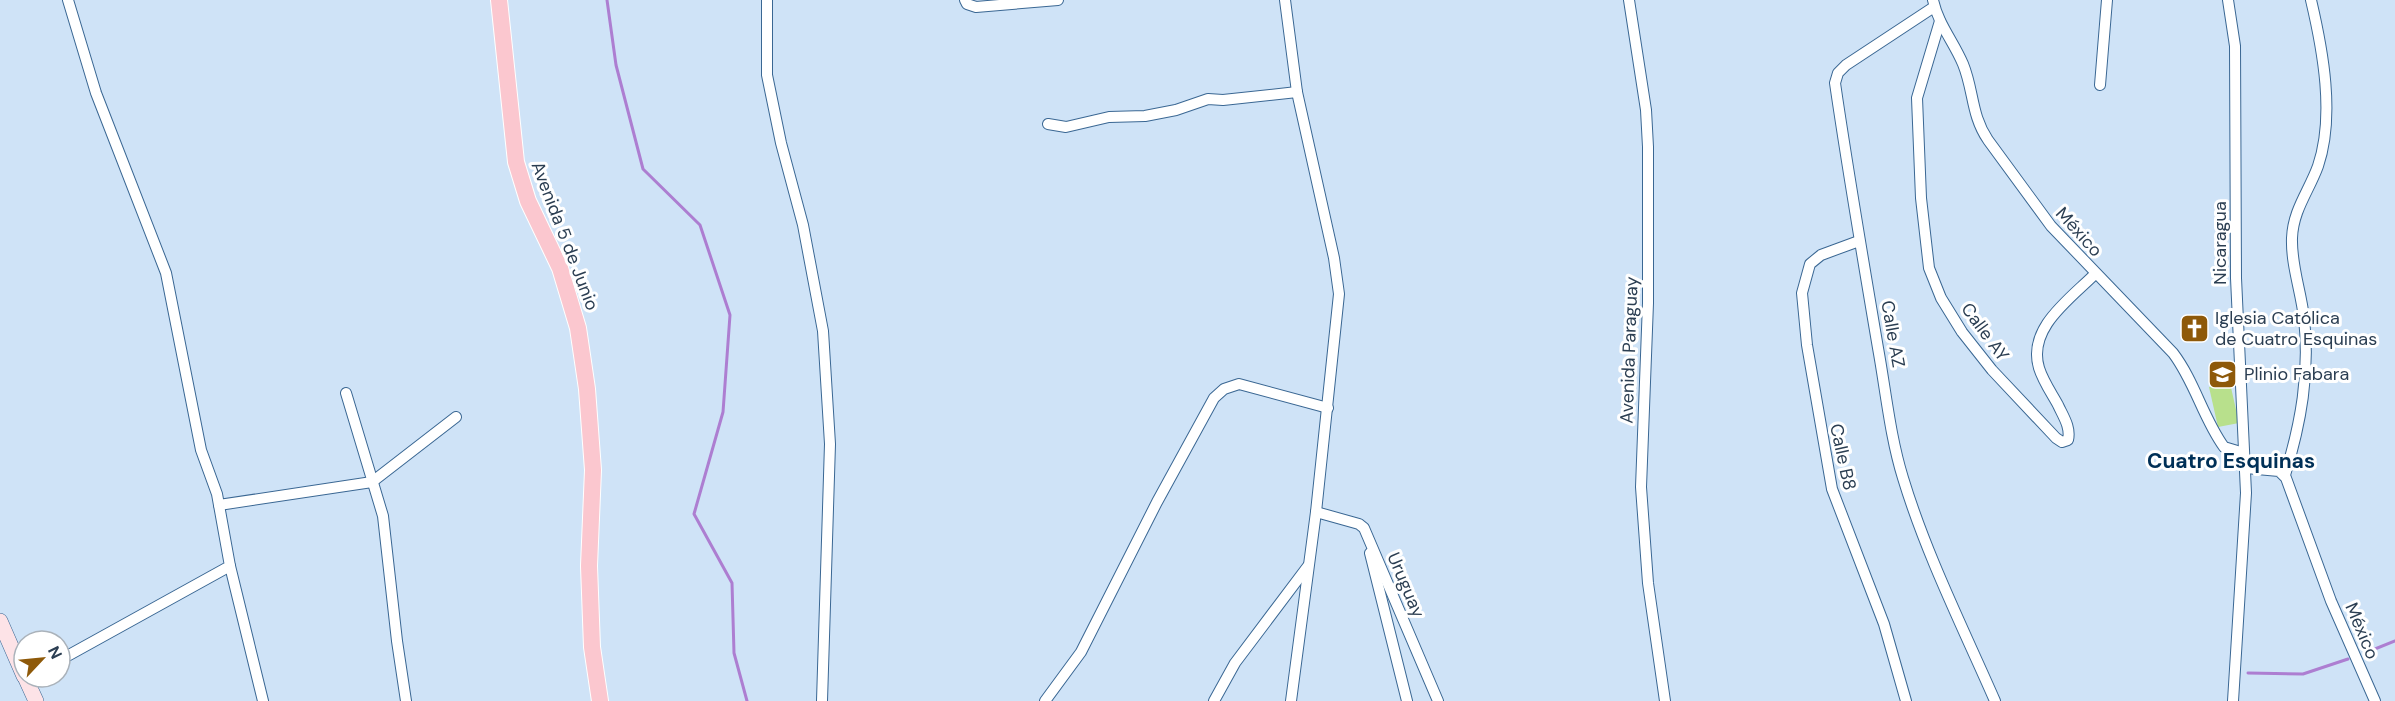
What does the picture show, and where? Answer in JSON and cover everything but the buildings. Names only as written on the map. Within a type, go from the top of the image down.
[{"type":"main road","name":"Avenida 5 de Junio","points":[[500,0],[516,162],[528,201],[560,268],[578,328],[587,389],[593,470],[589,566],[592,647],[600,701]]},
{"type":"street","points":[[68,0],[96,93],[166,273],[201,450],[219,505],[230,566],[263,701]]},
{"type":"street","points":[[767,0],[767,75],[781,143],[803,225],[823,331],[830,444],[822,701]]},
{"type":"street","points":[[965,0],[966,4],[976,7],[1058,0]]},
{"type":"street","points":[[1285,0],[1297,92],[1334,258],[1339,294],[1316,512],[1291,701]]},
{"type":"street","name":"Avenida Paraguay","points":[[1629,0],[1646,110],[1648,147],[1648,303],[1641,487],[1648,583],[1665,701]]},
{"type":"street","points":[[2100,85],[2107,0]]},
{"type":"street","name":"Nicaragua","points":[[2228,0],[2235,46],[2236,278],[2246,468],[2245,532],[2233,701]]},
{"type":"street","points":[[2246,468],[2279,471],[2285,475],[2301,421],[2306,356],[2303,309],[2292,253],[2292,228],[2295,214],[2318,166],[2328,114],[2317,23],[2311,0]]},
{"type":"street","name":"México","points":[[1934,4],[1940,21],[1964,65],[1980,128],[2051,226],[2173,353],[2184,368],[2224,447],[2244,453]]},
{"type":"street","name":"Calle AZ","points":[[1934,4],[1838,72],[1835,83],[1892,438],[1903,479],[1925,537],[1995,701]]},
{"type":"street","name":"Calle AY","points":[[1940,21],[1917,98],[1921,198],[1929,268],[1941,298],[1962,332],[1992,370],[2062,442],[2068,440],[2068,426],[2039,369],[2036,350],[2048,320],[2095,274]]},
{"type":"street","points":[[1048,124],[1066,126],[1109,117],[1145,116],[1176,110],[1208,99],[1223,100],[1297,92]]},
{"type":"street","name":"Calle B8","points":[[1859,241],[1821,255],[1810,264],[1802,293],[1807,345],[1832,489],[1884,624],[1906,701]]},
{"type":"street","points":[[1045,701],[1080,652],[1214,398],[1224,389],[1239,384],[1328,408]]},
{"type":"street","points":[[346,393],[383,516],[406,701]]},
{"type":"street","points":[[219,505],[372,482],[456,417]]},
{"type":"street","name":"México","points":[[2285,475],[2331,601],[2375,701]]},
{"type":"street","points":[[1316,512],[1359,524],[1367,535],[1407,701]]},
{"type":"street","name":"Uruguay","points":[[1367,535],[1438,701]]},
{"type":"street","points":[[72,653],[230,566]]},
{"type":"street","points":[[1214,701],[1235,663],[1308,566]]},
{"type":"street","points":[[0,621],[12,647]]},
{"type":"green space","points":[[2230,383],[2239,423],[2218,427],[2209,387]]},
{"type":"waterway","points":[[607,0],[616,65],[643,169],[700,225],[730,315],[723,412],[694,514],[732,583],[734,653],[747,701]]},
{"type":"waterway","points":[[2365,653],[2395,641]]},
{"type":"waterway","points":[[2248,673],[2303,674],[2348,659]]},
{"type":"place","name":"Iglesia Católica de Cuatro Esquinas","points":[[2194,328]]},
{"type":"place","name":"Plinio Fabara","points":[[2223,374]]},
{"type":"district","name":"Cuatro Esquinas","points":[[2231,461]]}]
